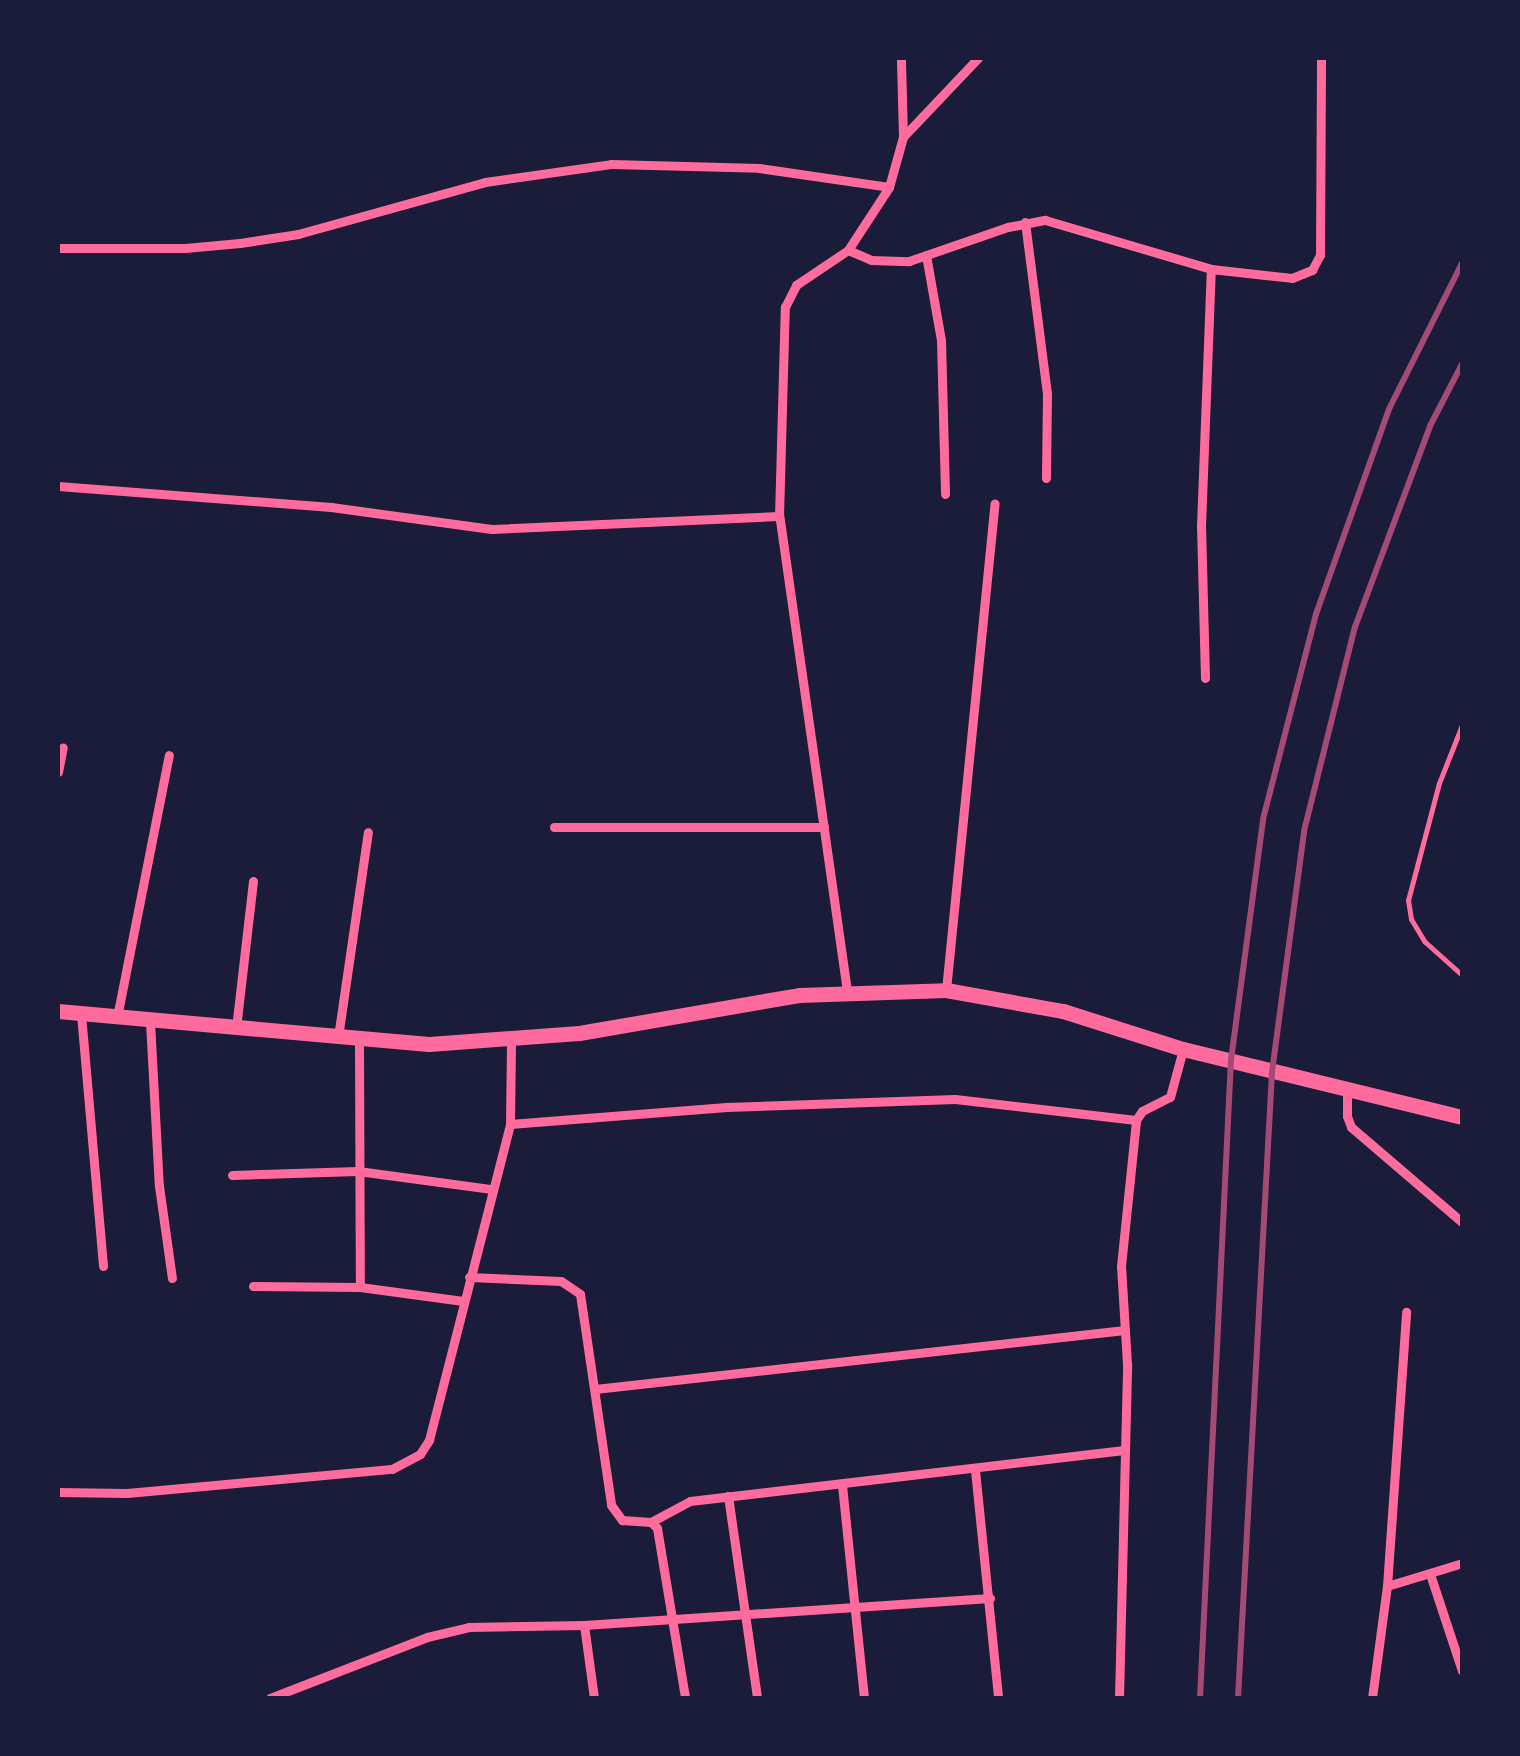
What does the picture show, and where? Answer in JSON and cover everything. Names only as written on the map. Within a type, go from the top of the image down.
[{"type":"highway","points":[[58,1011],[429,1044],[511,1041],[846,991],[946,990],[1063,1010],[1183,1049],[1462,1117]]},
{"type":"street","points":[[846,991],[779,516],[785,307],[796,285],[848,250],[889,187],[903,137],[901,58]]},
{"type":"street","points":[[903,137],[978,58]]},
{"type":"street","points":[[848,250],[887,263],[926,255],[1026,222],[1045,220],[1211,269],[1292,278],[1312,270],[1320,255],[1321,58]]},
{"type":"street","points":[[58,248],[185,248],[240,243],[298,234],[485,182],[611,164],[759,168],[889,187]]},
{"type":"street","points":[[1026,222],[1047,393],[1046,478]]},
{"type":"street","points":[[926,255],[941,340],[945,494]]},
{"type":"street","points":[[1205,678],[1201,526],[1211,269]]},
{"type":"street","points":[[58,486],[331,507],[492,529],[779,516]]},
{"type":"street","points":[[946,990],[995,503]]},
{"type":"street","points":[[58,772],[63,747]]},
{"type":"street","points":[[117,1017],[169,754]]},
{"type":"street","points":[[554,828],[824,827]]},
{"type":"street","points":[[338,1038],[368,832]]},
{"type":"street","points":[[236,1028],[252,882]]},
{"type":"street","points":[[81,1014],[103,1266]]},
{"type":"street","points":[[150,1022],[159,1186],[172,1278]]},
{"type":"street","points":[[359,1039],[360,1287]]},
{"type":"street","points":[[58,1492],[146,1491],[392,1470],[407,1464],[429,1440],[510,1124],[511,1041]]},
{"type":"street","points":[[1119,1698],[1125,1330],[1121,1266],[1136,1120],[1142,1111],[1170,1097],[1183,1049]]},
{"type":"street","points":[[1347,1087],[1351,1127],[1462,1222]]},
{"type":"street","points":[[510,1124],[726,1107],[955,1099],[1136,1120]]},
{"type":"street","points":[[232,1175],[358,1171],[492,1190]]},
{"type":"street","points":[[469,1277],[572,1285],[584,1307],[612,1505],[622,1520],[650,1522],[690,1502],[728,1496],[1124,1450]]},
{"type":"street","points":[[252,1286],[360,1287],[463,1301]]},
{"type":"street","points":[[1372,1698],[1387,1586],[1406,1312]]},
{"type":"street","points":[[595,1388],[1125,1330]]},
{"type":"street","points":[[975,1470],[998,1698]]},
{"type":"street","points":[[842,1485],[858,1604],[864,1698]]},
{"type":"street","points":[[728,1496],[757,1698]]},
{"type":"street","points":[[650,1522],[661,1537],[685,1698]]},
{"type":"street","points":[[1387,1586],[1462,1563]]},
{"type":"street","points":[[1430,1574],[1462,1672]]},
{"type":"street","points":[[270,1698],[450,1630],[990,1598]]},
{"type":"street","points":[[584,1625],[594,1698]]},
{"type":"lane","points":[[1462,724],[1438,783],[1408,900],[1411,918],[1424,941],[1462,975]]},
{"type":"railway","points":[[1200,1698],[1231,1060],[1263,819],[1316,614],[1389,409],[1462,263]]},
{"type":"railway","points":[[1238,1698],[1272,1072],[1304,831],[1355,627],[1430,426],[1462,364]]}]
